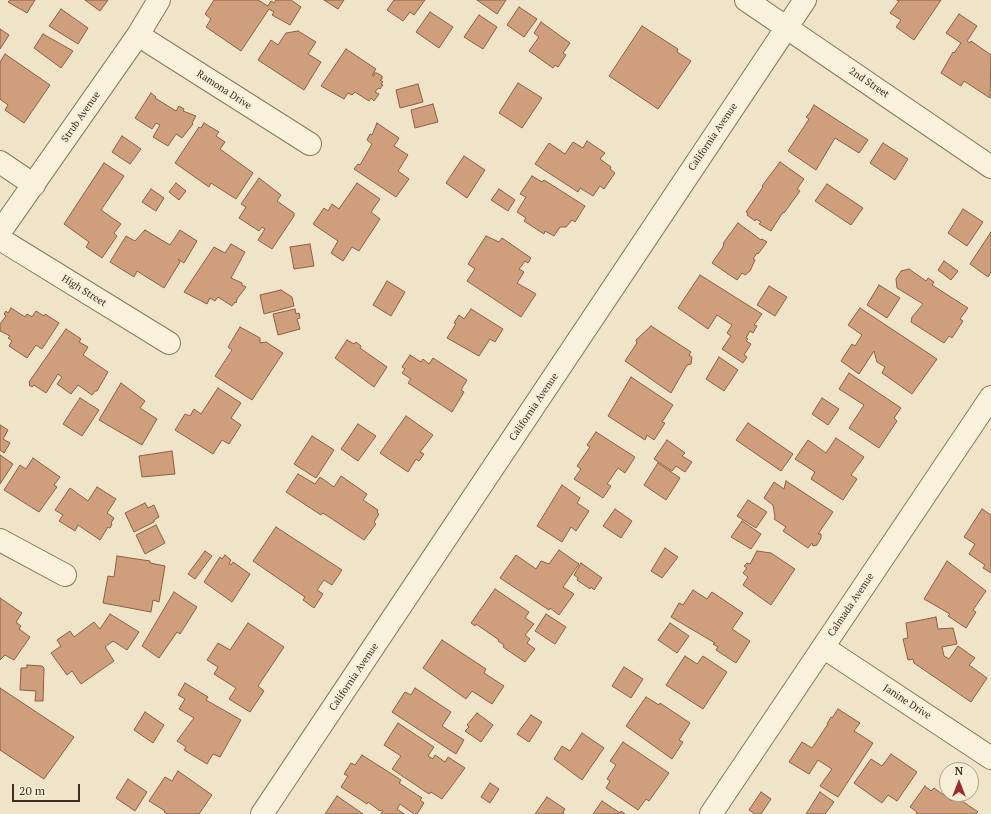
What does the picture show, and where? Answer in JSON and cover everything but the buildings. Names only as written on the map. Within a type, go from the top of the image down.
[{"type":"street","name":"Strub Avenue","points":[[0,232],[138,35],[159,0]]},
{"type":"street","name":"2nd Street","points":[[746,0],[991,167]]},
{"type":"street","name":"California Avenue","points":[[262,814],[805,0]]},
{"type":"street","name":"Ramona Drive","points":[[138,35],[310,144]]},
{"type":"street","points":[[0,162],[34,185]]},
{"type":"street","name":"High Street","points":[[0,239],[168,343]]},
{"type":"street","name":"Calmada Avenue","points":[[711,814],[991,396]]},
{"type":"street","points":[[0,540],[65,575]]},
{"type":"street","name":"Janine Drive","points":[[823,647],[991,758]]}]
